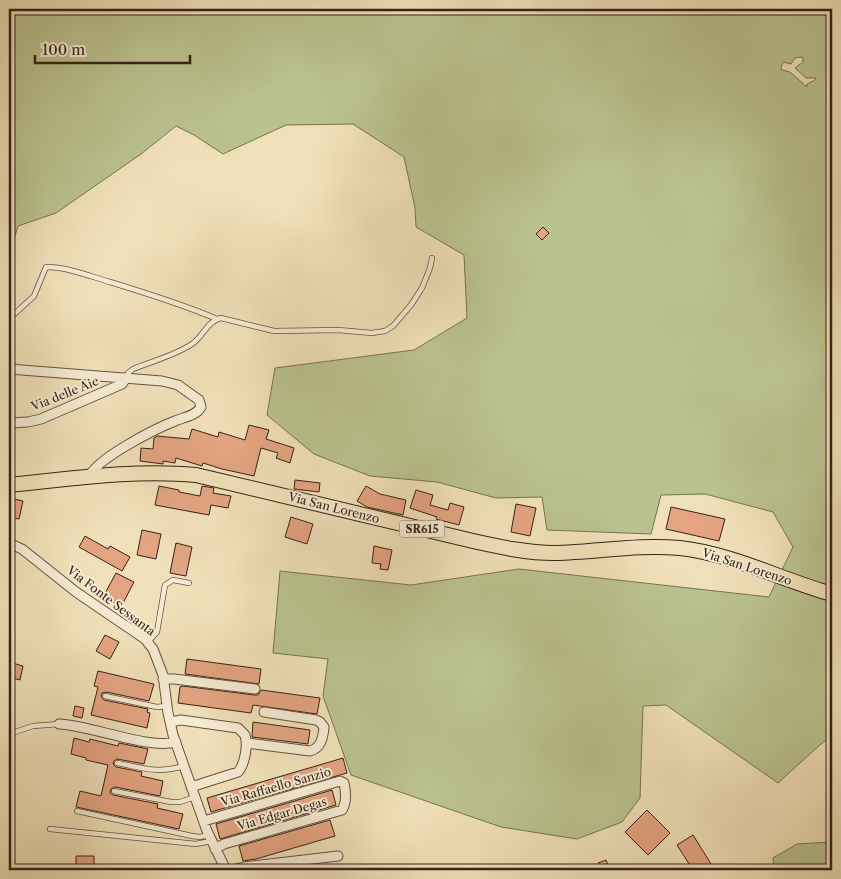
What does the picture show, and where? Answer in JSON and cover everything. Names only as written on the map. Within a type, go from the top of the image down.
[{"type":"main road","name":"Via San Lorenzo","points":[[9,485],[155,473],[196,475],[481,543],[528,551],[555,553],[658,548],[695,550],[832,594]]},
{"type":"street","points":[[9,369],[162,381],[178,386],[198,398],[201,402],[201,407],[194,414],[174,421],[116,452],[94,468],[89,478]]},
{"type":"street","name":"Via delle Aie","points":[[9,423],[41,419],[122,384],[126,378]]},
{"type":"street","name":"Via Fonte Sessanta","points":[[9,545],[22,549],[76,592],[148,642],[160,664],[170,722],[184,766],[211,842],[226,870]]},
{"type":"street","points":[[163,679],[255,689]]},
{"type":"street","points":[[247,743],[310,751],[319,746],[324,731],[324,727],[320,722],[264,712]]},
{"type":"street","points":[[170,722],[181,720],[238,728],[244,732],[247,743],[241,768],[238,772],[191,786]]},
{"type":"street","points":[[58,724],[74,725],[152,743],[166,744],[176,742]]},
{"type":"street","name":"Via Raffaello Sanzio","points":[[204,821],[340,781],[344,783],[346,795]]},
{"type":"street","name":"Via Edgar Degas","points":[[211,842],[224,844],[342,810],[346,795]]},
{"type":"street","points":[[232,870],[244,866],[338,856]]},
{"type":"lane","points":[[9,319],[34,296],[46,267],[54,267],[195,309],[216,319],[226,319],[274,331],[338,330],[372,333],[385,331],[393,326],[411,305],[422,288],[432,258]]},
{"type":"lane","points":[[126,378],[133,369],[191,344],[216,319]]},
{"type":"lane","points":[[148,642],[157,632],[165,586],[173,580],[190,583]]},
{"type":"lane","points":[[105,696],[157,707],[167,706]]},
{"type":"lane","points":[[9,734],[33,726],[58,724]]},
{"type":"lane","points":[[117,763],[157,771],[184,766]]},
{"type":"lane","points":[[114,791],[171,802],[180,802],[195,797]]},
{"type":"lane","points":[[77,811],[200,837],[211,842]]},
{"type":"lane","points":[[50,830],[196,844],[211,842]]},
{"type":"green space","points":[[9,9],[832,9],[832,589],[781,572],[793,547],[773,512],[705,494],[661,495],[651,534],[547,530],[542,497],[496,498],[437,482],[370,476],[314,454],[267,415],[275,368],[414,350],[467,318],[464,255],[416,227],[415,208],[404,157],[353,124],[286,125],[223,154],[176,126],[141,154],[56,213],[18,226],[9,256]],"holes":[[[795,58],[803,58],[803,62],[795,68],[806,78],[816,78],[807,84],[807,87],[790,72],[782,70],[781,67],[783,62],[791,64]]]},
{"type":"green space","points":[[519,569],[769,597],[776,582],[832,600],[832,736],[778,783],[666,705],[643,706],[640,798],[622,822],[577,839],[501,827],[351,775],[323,696],[328,659],[273,653],[280,571],[411,585]]},
{"type":"green space","points":[[832,842],[832,870],[774,870],[773,858],[797,844]]},
{"type":"building","points":[[543,227],[549,233],[542,240],[536,234]]},
{"type":"building","points":[[249,425],[269,430],[266,439],[294,448],[290,463],[276,458],[278,453],[261,448],[254,476],[203,463],[202,466],[176,458],[175,463],[163,461],[163,464],[140,461],[141,448],[153,449],[154,438],[157,436],[189,439],[192,429],[218,437],[219,432],[245,440]]},
{"type":"building","points":[[295,480],[320,483],[319,492],[294,489]]},
{"type":"building","points":[[159,486],[200,496],[202,486],[214,488],[213,493],[231,496],[228,508],[211,505],[209,515],[155,505]]},
{"type":"building","points":[[366,486],[380,494],[406,500],[403,515],[367,507],[357,501]]},
{"type":"building","points":[[416,490],[433,495],[430,505],[448,510],[450,503],[464,507],[459,525],[436,519],[437,517],[410,508]]},
{"type":"building","points":[[9,498],[23,501],[19,519],[9,517]]},
{"type":"building","points":[[516,504],[536,508],[530,536],[511,532]]},
{"type":"building","points":[[671,507],[725,519],[719,541],[666,529]]},
{"type":"building","points":[[291,517],[313,524],[307,544],[285,537]]},
{"type":"building","points":[[142,530],[161,534],[156,559],[137,555]]},
{"type":"building","points":[[85,536],[108,549],[110,546],[130,557],[122,571],[79,547]]},
{"type":"building","points":[[176,543],[192,547],[186,576],[170,573]]},
{"type":"building","points":[[374,546],[392,550],[388,570],[380,569],[381,564],[372,563]]},
{"type":"building","points":[[116,573],[134,582],[121,607],[103,597]]},
{"type":"building","points":[[105,635],[119,642],[110,659],[96,651]]},
{"type":"building","points":[[187,659],[261,669],[259,684],[185,674]]},
{"type":"building","points":[[9,662],[23,666],[20,680],[9,677]]},
{"type":"building","points":[[98,671],[154,684],[149,701],[106,692],[102,693],[101,696],[104,700],[148,709],[147,712],[150,713],[147,728],[91,715],[98,687],[94,686]]},
{"type":"building","points":[[180,687],[254,695],[258,695],[261,690],[320,698],[317,714],[253,705],[251,713],[178,703]]},
{"type":"building","points":[[75,706],[84,708],[82,718],[73,716]]},
{"type":"building","points":[[253,722],[310,730],[308,744],[252,737]]},
{"type":"building","points":[[74,738],[89,742],[90,739],[118,746],[119,743],[148,749],[144,764],[117,759],[113,764],[116,767],[142,772],[141,776],[163,781],[160,796],[115,787],[111,789],[110,793],[158,804],[157,808],[183,814],[179,829],[76,807],[80,791],[101,796],[108,765],[71,754]]},
{"type":"building","points":[[343,758],[347,773],[211,812],[207,798]]},
{"type":"building","points":[[332,790],[336,805],[220,839],[216,824]]},
{"type":"building","points":[[647,810],[670,833],[648,855],[625,832]]},
{"type":"building","points":[[330,820],[335,836],[243,861],[239,846]]},
{"type":"building","points":[[693,835],[711,864],[701,870],[693,870],[677,845]]},
{"type":"building","points":[[76,856],[94,856],[94,870],[76,870]]},
{"type":"building","points":[[606,860],[610,870],[601,870],[598,863]]}]
